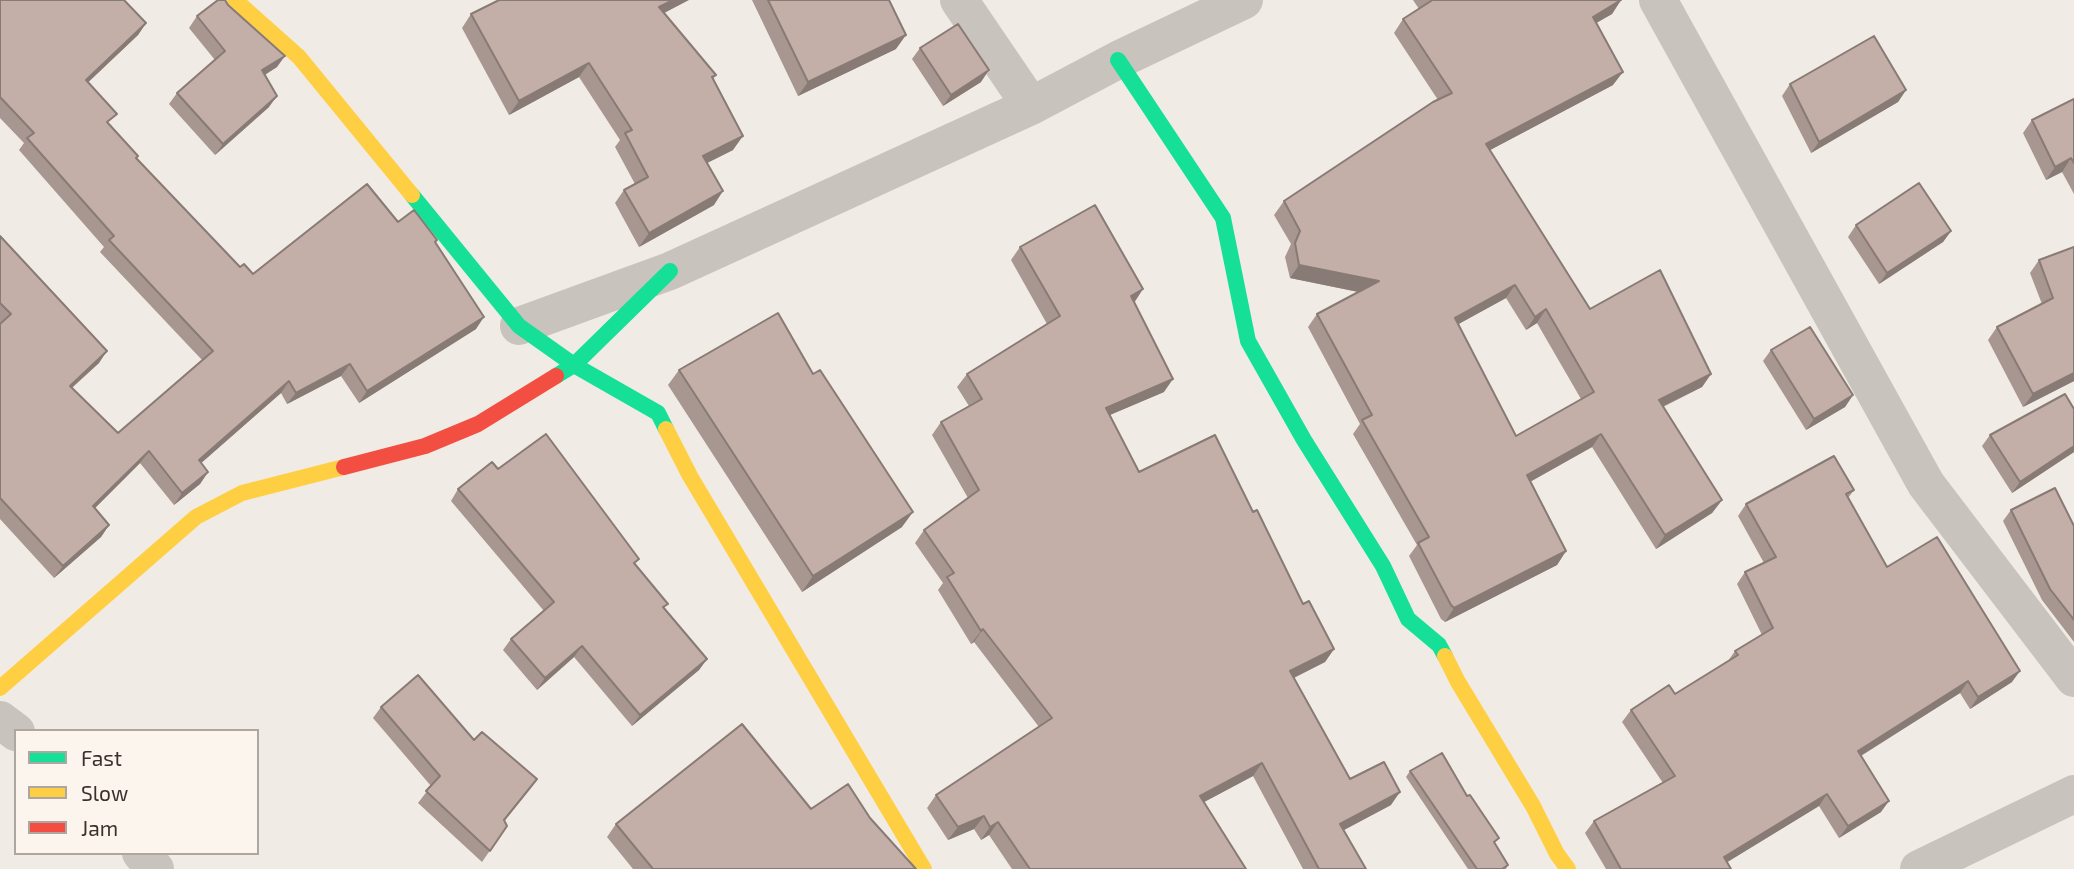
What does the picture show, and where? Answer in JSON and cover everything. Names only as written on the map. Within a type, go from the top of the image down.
[{"type":"street","points":[[236,0],[299,57],[519,326],[574,365],[658,413],[690,476],[924,869]]},
{"type":"street","points":[[958,0],[1031,106]]},
{"type":"street","points":[[519,326],[670,271],[1031,106],[1118,60],[1244,0]]},
{"type":"street","points":[[1658,0],[1926,484],[2074,678]]},
{"type":"street","points":[[1118,60],[1223,218],[1248,341],[1304,440],[1383,566],[1408,619],[1439,645],[1458,682],[1533,806],[1557,854],[1569,869]]},
{"type":"street","points":[[0,688],[197,517],[242,493],[425,446],[478,424],[574,365],[670,271]]},
{"type":"street","points":[[1919,869],[2074,794]]},
{"type":"street","points":[[143,855],[155,869]]},
{"type":"building","points":[[0,0],[124,0],[146,23],[86,80],[117,114],[107,122],[138,156],[136,158],[240,267],[244,264],[253,274],[367,184],[398,222],[414,210],[437,240],[435,242],[484,317],[367,391],[350,364],[296,393],[289,381],[199,460],[208,472],[182,493],[149,451],[93,506],[109,525],[63,566],[0,498],[0,324],[11,314],[0,303],[0,236],[107,351],[70,386],[118,433],[213,351],[109,240],[114,236],[27,138],[34,133],[0,97]]},
{"type":"building","points":[[218,0],[225,0],[285,56],[262,70],[277,96],[223,144],[177,93],[225,51],[197,16]]},
{"type":"building","points":[[499,0],[673,0],[659,7],[716,75],[712,77],[743,136],[703,156],[723,191],[649,233],[624,190],[648,177],[625,133],[632,130],[589,63],[519,101],[471,14]]},
{"type":"building","points":[[768,0],[889,0],[906,35],[808,82]]},
{"type":"building","points":[[1621,0],[1593,17],[1623,72],[1486,144],[1590,309],[1660,270],[1711,374],[1659,400],[1722,500],[1665,535],[1601,434],[1527,475],[1566,551],[1454,608],[1418,543],[1429,537],[1362,420],[1372,415],[1317,314],[1379,281],[1299,265],[1295,243],[1300,231],[1284,201],[1433,102],[1452,93],[1403,19],[1431,1]],"holes":[[[1515,285],[1535,317],[1546,309],[1594,392],[1516,436],[1455,318]]]},
{"type":"building","points":[[958,24],[989,70],[951,95],[920,48]]},
{"type":"building","points":[[1874,36],[1906,90],[1819,142],[1790,84]]},
{"type":"building","points":[[2074,99],[2074,163],[2071,158],[2055,167],[2032,120]]},
{"type":"building","points":[[1919,183],[1951,231],[1887,273],[1856,225]]},
{"type":"building","points":[[1095,205],[1143,289],[1131,296],[1173,379],[1106,408],[1139,472],[1215,435],[1253,512],[1257,510],[1303,604],[1309,601],[1334,649],[1290,671],[1350,779],[1384,762],[1400,792],[1340,824],[1366,869],[1319,869],[1262,763],[1200,796],[1246,869],[1030,869],[998,822],[990,827],[984,816],[958,827],[936,795],[1052,718],[983,629],[981,631],[947,577],[954,573],[924,530],[979,490],[941,422],[982,399],[967,374],[1060,316],[1020,247]]},
{"type":"building","points":[[2074,247],[2074,373],[2033,394],[1997,327],[2053,298],[2039,260]]},
{"type":"building","points":[[778,313],[813,374],[820,370],[913,512],[813,576],[679,370]]},
{"type":"building","points":[[1810,327],[1853,395],[1814,419],[1771,350]]},
{"type":"building","points":[[2065,394],[2074,409],[2074,446],[2020,482],[1990,435]]},
{"type":"building","points":[[546,434],[639,559],[634,563],[668,604],[663,607],[707,659],[640,715],[582,646],[545,678],[511,639],[554,602],[458,489],[492,462],[498,469]]},
{"type":"building","points":[[1834,456],[1854,490],[1846,494],[1887,567],[1937,537],[2020,671],[1978,697],[1968,681],[1858,751],[1889,801],[1848,826],[1827,794],[1724,857],[1731,869],[1621,869],[1594,821],[1675,776],[1631,710],[1669,685],[1675,694],[1738,655],[1735,651],[1773,628],[1745,572],[1776,557],[1746,504]]},
{"type":"building","points":[[2055,488],[2074,526],[2074,620],[2050,589],[2011,510]]},
{"type":"building","points":[[418,675],[474,740],[482,732],[537,779],[504,820],[507,826],[490,851],[426,791],[440,776],[381,707]]},
{"type":"building","points":[[742,724],[811,809],[848,784],[870,818],[916,869],[653,869],[616,824]]},
{"type":"building","points":[[1442,753],[1467,796],[1470,795],[1499,838],[1494,842],[1508,865],[1502,869],[1477,869],[1410,771]]},
{"type":"traffic: fast","points":[[1118,60],[1223,218],[1248,341],[1304,440],[1383,566],[1408,619],[1439,645],[1445,656]]},
{"type":"traffic: fast","points":[[412,195],[519,326],[574,365],[658,413],[666,429]]},
{"type":"traffic: fast","points":[[556,376],[574,365],[670,271]]},
{"type":"traffic: slow","points":[[235,0],[299,57],[412,195]]},
{"type":"traffic: slow","points":[[666,429],[690,476],[924,869]]},
{"type":"traffic: slow","points":[[0,688],[196,517],[242,493],[344,467]]},
{"type":"traffic: slow","points":[[1445,656],[1568,869]]},
{"type":"traffic: jam","points":[[344,467],[425,446],[478,424],[556,376]]}]
